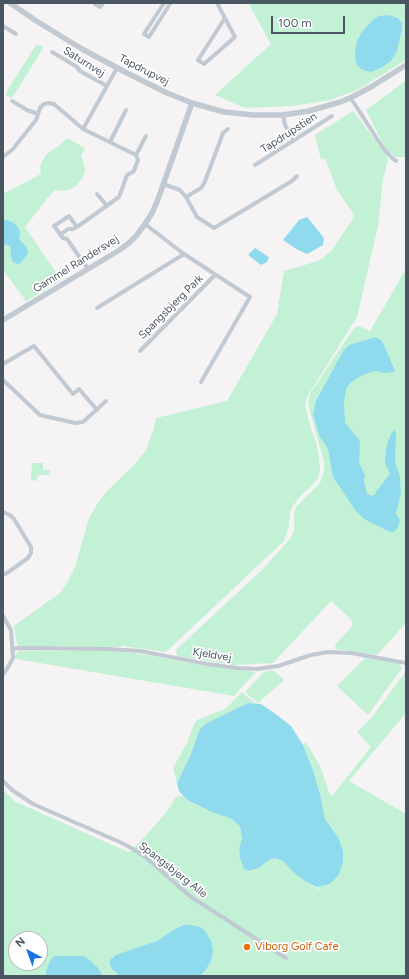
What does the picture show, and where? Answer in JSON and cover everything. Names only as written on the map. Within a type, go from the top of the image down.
[{"type":"street","name":"Tapdrupvej","points":[[10,3],[82,49],[117,68],[192,103],[224,112],[253,115],[283,115],[309,111],[350,98],[406,65]]},
{"type":"street","points":[[96,3],[100,7],[103,3]]},
{"type":"street","points":[[164,3],[144,34],[149,37],[170,4],[168,3]]},
{"type":"street","points":[[217,3],[225,18],[235,37],[204,64],[198,60],[225,18]]},
{"type":"street","points":[[3,26],[16,34]]},
{"type":"street","name":"Saturnvej","points":[[52,52],[78,66],[80,71],[107,86]]},
{"type":"street","name":"Saturnvej","points":[[83,129],[117,68]]},
{"type":"street","points":[[350,98],[383,148],[396,161]]},
{"type":"street","points":[[12,101],[27,110],[38,114]]},
{"type":"street","points":[[3,157],[13,149],[36,120],[40,108],[44,104],[49,103],[54,104],[83,129],[136,155]]},
{"type":"street","name":"Gammel Randersvej","points":[[3,320],[118,251],[136,236],[152,213],[192,103]]},
{"type":"street","points":[[110,142],[126,110]]},
{"type":"street","points":[[283,115],[285,125],[294,140]]},
{"type":"street","name":"Tapdrupstien","points":[[255,165],[332,116]]},
{"type":"street","points":[[186,197],[201,188],[204,184],[223,133],[228,129]]},
{"type":"street","points":[[60,234],[68,229],[77,227],[119,197],[127,175],[134,171],[138,160],[136,155],[146,136]]},
{"type":"street","points":[[163,184],[180,190],[186,197],[197,217],[214,228],[292,181],[297,176]]},
{"type":"street","points":[[97,194],[107,206]]},
{"type":"street","points":[[77,227],[69,216],[54,226],[63,238],[68,239],[88,269]]},
{"type":"street","name":"Spangsbjerg Park","points":[[145,224],[184,254],[250,297],[201,382]]},
{"type":"street","points":[[97,308],[184,254]]},
{"type":"street","name":"Spangsbjerg Park","points":[[140,351],[215,275]]},
{"type":"street","points":[[3,364],[34,346],[73,394],[79,389],[96,410]]},
{"type":"street","points":[[3,380],[40,415],[75,423],[83,422],[106,401]]},
{"type":"street","points":[[3,575],[28,558],[31,553],[31,547],[14,519],[10,515],[4,513]]},
{"type":"street","points":[[3,616],[11,630],[13,649],[13,658],[3,674]]},
{"type":"street","name":"Kjeldvej","points":[[13,649],[108,649],[140,651],[207,664],[257,669],[278,666],[311,655],[328,652],[352,652],[406,663]]},
{"type":"street","name":"Spangsbjerg Alle","points":[[3,781],[12,790],[33,804],[133,849],[144,856],[191,897],[286,958]]},
{"type":"green space","points":[[248,3],[406,3],[406,60],[357,90],[330,100],[292,106],[245,108],[215,95],[271,44]]},
{"type":"green space","points":[[36,45],[43,46],[43,48],[11,98],[6,95],[7,91]]},
{"type":"green space","points":[[406,80],[406,157],[395,157],[385,148],[366,110]]},
{"type":"green space","points":[[353,111],[386,154],[388,160],[383,179],[378,226],[357,317],[307,397],[305,405],[316,442],[320,471],[317,479],[310,488],[303,493],[290,511],[289,526],[284,541],[166,652],[123,646],[19,646],[17,644],[14,626],[60,593],[67,583],[75,567],[89,518],[106,492],[135,464],[146,450],[156,418],[227,401],[277,314],[284,271],[318,261],[324,257],[332,250],[352,220],[354,215],[337,190],[325,158],[321,160],[315,135]]},
{"type":"green space","points":[[67,138],[85,148],[81,156],[85,170],[84,175],[78,184],[71,189],[65,191],[54,190],[25,227],[61,280],[26,301],[3,270],[3,194],[41,174],[40,166],[45,156],[58,147]]},
{"type":"green space","points":[[406,269],[406,623],[377,655],[336,649],[335,645],[353,625],[350,618],[331,601],[273,663],[233,665],[177,656],[176,650],[264,568],[292,536],[294,531],[294,514],[296,507],[321,481],[324,471],[324,462],[309,408],[308,401],[311,392],[354,328],[359,326],[370,331]]},
{"type":"green space","points":[[32,463],[43,463],[43,470],[50,470],[49,475],[38,475],[36,481],[31,480]]},
{"type":"green space","points":[[19,651],[117,651],[256,672],[234,696],[16,659],[15,656]]},
{"type":"green space","points":[[365,658],[398,663],[402,668],[368,715],[337,686]]},
{"type":"green space","points":[[273,670],[284,680],[258,703],[245,692],[264,672]]},
{"type":"green space","points":[[406,671],[406,713],[349,781],[406,814],[406,976],[3,976],[3,789],[14,801],[128,852],[136,846],[158,822],[171,806],[175,797],[183,796],[187,800],[212,812],[232,819],[240,827],[242,838],[239,849],[240,859],[244,869],[248,871],[259,868],[269,860],[275,858],[283,861],[294,873],[327,895],[316,887],[327,885],[338,837],[325,819],[313,770],[303,745],[306,742],[320,766],[330,795],[332,796],[371,747],[357,732],[372,717]]},
{"type":"green space","points":[[242,692],[256,704],[248,703],[208,723],[200,729],[191,754],[177,783],[173,768],[187,743],[195,722],[225,709]]},
{"type":"water","points":[[388,15],[398,18],[402,23],[397,51],[391,61],[381,68],[371,72],[362,70],[356,63],[355,53],[357,41],[362,32],[375,18]]},
{"type":"water","points":[[307,217],[324,238],[323,245],[307,254],[283,240],[299,220]]},
{"type":"water","points":[[7,220],[17,226],[20,232],[19,239],[27,248],[28,253],[21,263],[17,264],[13,262],[10,246],[3,244],[3,221]]},
{"type":"water","points":[[255,248],[269,257],[267,262],[261,265],[248,255]]},
{"type":"water","points":[[376,337],[381,340],[384,345],[395,371],[383,373],[375,371],[365,374],[351,382],[346,389],[344,402],[345,423],[360,441],[359,463],[365,475],[364,481],[367,494],[373,496],[390,474],[385,463],[386,448],[390,436],[395,429],[395,462],[400,477],[401,494],[396,514],[400,520],[398,527],[394,532],[390,532],[364,519],[356,511],[333,477],[328,449],[319,435],[313,414],[316,401],[343,351],[349,345]]},
{"type":"water","points":[[248,703],[261,704],[277,715],[291,726],[303,745],[313,770],[325,819],[338,837],[343,851],[343,862],[339,874],[327,885],[316,887],[294,873],[283,861],[275,858],[269,860],[259,868],[248,871],[244,869],[240,859],[239,849],[242,838],[240,827],[232,819],[212,812],[187,800],[179,791],[177,783],[191,754],[200,729],[207,723]]},
{"type":"water","points":[[183,925],[200,927],[205,931],[211,941],[213,950],[211,961],[205,971],[199,976],[120,976],[110,965],[110,960],[116,955],[157,941]]},
{"type":"water","points":[[55,956],[84,956],[98,968],[102,975],[46,976],[46,971],[48,971],[48,966],[52,958]]},
{"type":"place","name":"Viborg Golf Cafe","points":[[247,947]]}]
